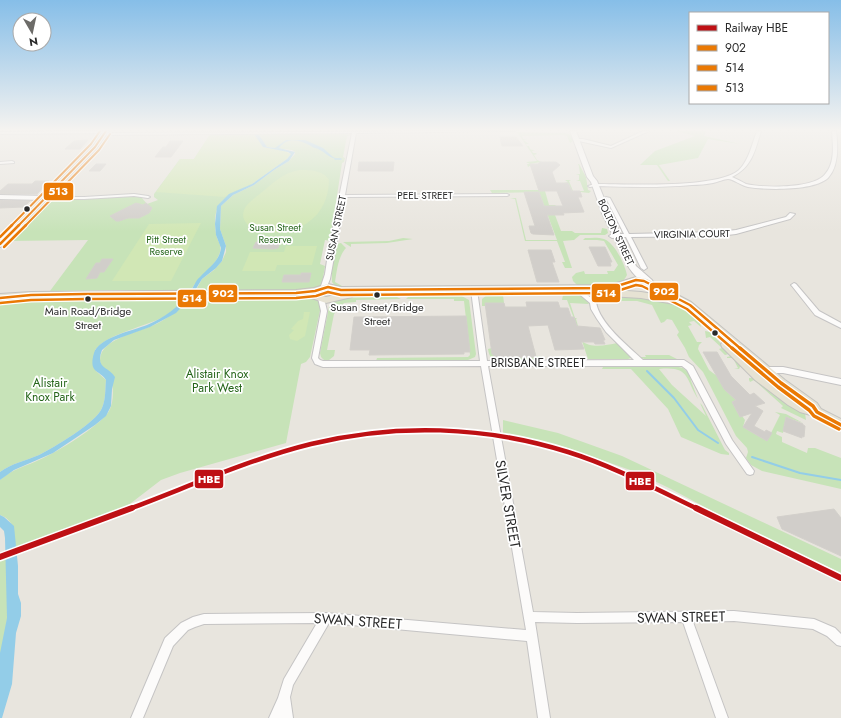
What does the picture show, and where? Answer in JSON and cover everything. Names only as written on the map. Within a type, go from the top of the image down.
[{"type":"main road","points":[[1,242],[78,165]]},
{"type":"main road","name":"BOLTON STREET","points":[[585,165],[594,186],[595,200],[614,235],[634,268],[650,283]]},
{"type":"main road","points":[[0,197],[46,197]]},
{"type":"main road","name":"BOLTON STREET","points":[[614,235],[632,282]]},
{"type":"main road","points":[[1,297],[31,295],[296,293],[321,294],[326,300],[335,294],[348,295],[611,288],[640,280],[650,283],[694,308],[794,394],[813,406],[817,412]]},
{"type":"main road","points":[[632,282],[630,286],[631,288],[643,296],[652,295],[656,292],[656,288],[650,283]]},
{"type":"main road","points":[[474,292],[581,293],[593,298],[622,293],[670,300],[686,308],[754,372],[797,405],[808,411],[817,412],[841,425]]},
{"type":"street","name":"SUSAN STREET","points":[[321,294],[328,277],[348,165]]},
{"type":"street","points":[[730,178],[750,186],[802,186],[815,183],[825,178],[833,165]]},
{"type":"street","points":[[594,186],[689,184],[730,178],[739,173],[744,167]]},
{"type":"street","points":[[676,184],[722,175],[744,167]]},
{"type":"street","name":"PEEL STREET","points":[[343,196],[507,195]]},
{"type":"street","points":[[46,197],[148,196]]},
{"type":"street","name":"BOLTON STREET","points":[[608,198],[644,268]]},
{"type":"street","name":"VIRGINIA COURT","points":[[614,235],[719,234],[736,232],[788,218],[792,214]]},
{"type":"street","name":"SUSAN STREET","points":[[328,277],[335,294]]},
{"type":"street","points":[[794,285],[817,313],[841,326]]},
{"type":"street","name":"SILVER STREET","points":[[474,292],[484,364],[529,617],[544,718]]},
{"type":"street","name":"BRISBANE STREET","points":[[321,294],[324,303],[324,311],[315,355],[316,361],[320,364],[681,362],[688,365],[729,442],[750,471]]},
{"type":"street","name":"BRISBANE STREET","points":[[324,311],[335,294]]},
{"type":"street","points":[[593,298],[600,320],[641,363]]},
{"type":"street","points":[[754,372],[765,369],[782,370],[841,382]]},
{"type":"street","name":"SWAN STREET","points":[[529,617],[734,616],[808,623],[824,628],[841,641]]},
{"type":"street","points":[[686,617],[722,718]]},
{"type":"street","points":[[275,718],[288,683],[326,618]]},
{"type":"street","name":"SWAN STREET","points":[[137,718],[169,642],[185,626],[193,621],[204,619],[326,618],[532,636]]},
{"type":"street","points":[[284,697],[287,718]]},
{"type":"green space","name":"Pitt Street Reserve","points":[[176,165],[254,165],[252,184],[222,201],[218,207],[215,223],[220,252],[215,262],[191,290],[164,290],[163,292],[121,290],[50,291],[88,240],[7,241],[24,223],[50,201],[134,196],[141,197],[147,204],[158,200],[154,197],[154,194]]},
{"type":"green space","points":[[176,165],[279,165],[252,184],[230,193],[225,197],[156,192]]},
{"type":"green space","name":"Susan Street Reserve","points":[[283,165],[342,165],[330,241],[325,240],[320,264],[325,266],[322,284],[320,287],[308,290],[196,290],[202,279],[214,270],[222,261],[226,252],[226,246],[220,229],[221,206],[233,195],[254,185]]},
{"type":"green space","points":[[578,165],[586,177],[588,190],[591,191],[589,193],[572,191],[568,183],[564,183],[568,182],[565,180],[571,180],[569,181],[573,191],[584,191],[580,181],[576,181],[579,180],[579,175],[576,174],[580,174]]},
{"type":"green space","points":[[640,165],[662,165],[659,165],[670,181],[668,181],[657,165]]},
{"type":"green space","points":[[300,170],[320,172],[329,180],[325,202],[314,218],[299,228],[282,232],[266,232],[252,228],[244,220],[244,210],[247,205],[279,178],[294,171]]},
{"type":"green space","points":[[540,186],[542,191],[545,191],[549,205],[556,206],[548,207],[551,215],[555,215],[561,231],[572,231],[575,233],[601,233],[602,228],[607,229],[608,233],[605,235],[580,235],[574,240],[563,241],[572,268],[565,268],[562,262],[565,262],[557,241],[525,241],[515,199],[510,198],[516,198],[526,240],[557,240],[539,192],[492,193],[490,190],[539,190]]},
{"type":"green space","points":[[201,223],[171,281],[112,281],[149,224]]},
{"type":"green space","points":[[403,238],[413,239],[387,243],[351,244],[351,247],[343,242],[389,241]]},
{"type":"green space","points":[[585,238],[602,238],[612,245],[622,260],[626,271],[627,275],[623,280],[612,285],[605,286],[577,285],[573,281],[572,277],[576,273],[584,271],[585,274],[608,274],[607,271],[614,271],[618,265],[604,241],[583,240]]},
{"type":"green space","points":[[341,243],[346,248],[337,268],[335,282],[342,286],[364,286],[363,288],[336,287],[332,282],[332,266],[336,244]]},
{"type":"green space","points":[[286,246],[317,246],[312,265],[277,265],[275,271],[242,271],[250,252],[284,252]]},
{"type":"green space","points":[[410,295],[460,295],[469,300],[476,354],[475,357],[468,360],[376,361],[377,358],[468,357],[470,355],[464,301],[454,301],[454,299],[406,299]]},
{"type":"green space","points":[[487,295],[503,295],[504,303],[485,303],[485,306],[482,306],[482,299]]},
{"type":"green space","points":[[563,295],[582,295],[589,304],[570,303],[575,318],[577,318],[582,340],[567,300],[562,300]]},
{"type":"green space","points":[[609,295],[674,303],[685,310],[700,323],[701,327],[694,321],[689,322],[692,325],[688,326],[697,342],[702,342],[698,349],[709,370],[717,376],[724,389],[736,400],[732,402],[740,417],[742,416],[745,420],[743,427],[767,441],[780,415],[775,412],[786,414],[803,423],[786,417],[783,433],[777,431],[776,434],[782,437],[782,442],[807,453],[808,448],[815,448],[841,458],[841,489],[762,471],[751,465],[746,458],[748,452],[747,448],[736,436],[703,372],[689,357],[677,335],[679,332],[672,320],[667,319],[661,323],[652,305],[637,301],[597,301],[596,304],[594,297]]},
{"type":"green space","name":"Alistair Knox Park West","points":[[305,296],[318,299],[321,306],[310,357],[306,362],[301,364],[286,443],[180,473],[161,480],[122,510],[16,549],[12,525],[0,515],[0,480],[15,470],[48,456],[67,445],[97,424],[109,411],[113,397],[113,386],[110,372],[101,365],[100,361],[102,353],[107,346],[124,336],[153,326],[165,319],[177,311],[191,297]]},
{"type":"green space","points":[[348,296],[395,296],[401,299],[356,300],[356,302],[344,303],[334,314],[327,350],[335,350],[334,356],[329,360],[324,360],[320,353],[329,307],[333,301]]},
{"type":"green space","name":"Alistair Knox Park","points":[[69,297],[186,297],[174,310],[165,316],[109,339],[95,350],[94,368],[106,380],[104,401],[98,414],[84,427],[54,447],[39,455],[9,466],[0,472],[0,301]]},
{"type":"green space","points":[[304,312],[310,312],[305,336],[297,341],[290,339],[289,335],[294,330],[291,329],[298,321],[303,319]]},
{"type":"green space","points":[[705,331],[710,332],[739,362],[741,365],[739,369],[734,368],[738,368],[733,358],[727,358],[731,356],[729,354],[725,355],[719,349],[722,348],[710,337],[706,338]]},
{"type":"green space","points":[[582,341],[594,346],[617,343],[631,358],[588,359]]},
{"type":"green space","points":[[492,348],[497,358],[535,357],[534,348],[536,356],[542,356],[543,360],[496,360],[491,357],[489,353],[488,349]]},
{"type":"green space","points":[[645,355],[669,355],[679,360],[647,360],[639,357],[646,357]]},
{"type":"green space","points":[[674,366],[683,368],[690,374],[698,399],[688,379],[682,372],[676,369],[659,369],[672,385],[706,416],[700,403],[702,405],[729,455],[721,454],[681,437],[668,409],[631,369],[602,369],[603,367]]},
{"type":"green space","points":[[749,378],[753,378],[805,413],[806,420],[781,408],[783,406],[754,380],[750,382]]},
{"type":"green space","points":[[503,420],[558,433],[622,456],[841,559],[841,573],[731,521],[636,472],[567,448],[503,433]]},
{"type":"green space","points":[[12,554],[0,710],[0,559]]},
{"type":"water","points":[[279,165],[283,165],[254,185],[233,195],[221,206],[220,229],[226,246],[222,261],[202,279],[191,297],[176,313],[150,327],[114,340],[102,350],[100,356],[101,364],[115,377],[112,389],[111,406],[106,416],[53,453],[14,470],[0,480],[0,472],[14,464],[39,455],[54,447],[84,427],[98,414],[104,401],[106,380],[92,365],[94,353],[97,348],[109,339],[160,319],[181,303],[198,279],[216,261],[220,253],[221,248],[216,235],[215,224],[217,206],[229,194],[252,184]]},
{"type":"water","points":[[0,515],[14,526],[18,566],[18,594],[21,603],[21,616],[16,633],[12,684],[2,718],[0,718],[0,653],[7,618],[5,538],[4,531],[0,527]]},
{"type":"building","points":[[95,165],[106,165],[100,171],[89,171]]},
{"type":"building","points":[[359,165],[394,165],[393,171],[358,171]]},
{"type":"building","points":[[530,165],[559,165],[552,172],[556,183],[568,183],[572,191],[580,191],[582,197],[578,197],[584,212],[563,213],[564,215],[547,215],[554,235],[533,234],[531,233],[529,226],[535,226],[524,192],[539,192],[544,206],[563,206],[557,191],[539,191]]},
{"type":"building","points":[[35,181],[49,181],[37,194],[0,194],[0,191],[8,184],[32,184]]},
{"type":"building","points":[[0,200],[30,201],[24,207],[0,208]]},
{"type":"building","points":[[136,203],[143,205],[146,203],[152,208],[149,213],[139,218],[128,218],[116,221],[110,216]]},
{"type":"building","points":[[256,242],[280,242],[278,248],[273,249],[253,248]]},
{"type":"building","points":[[589,247],[605,247],[612,262],[610,262],[611,266],[598,266]]},
{"type":"building","points":[[528,250],[551,250],[555,262],[552,262],[559,282],[537,282]]},
{"type":"building","points":[[102,259],[113,259],[104,272],[100,272],[97,278],[86,279],[96,263],[100,263]]},
{"type":"building","points":[[301,273],[311,273],[309,282],[282,282],[284,275],[301,275]]},
{"type":"building","points":[[526,302],[558,302],[560,308],[568,308],[571,317],[574,317],[577,326],[600,328],[605,344],[581,342],[584,349],[555,350],[548,325],[528,326],[536,357],[497,358],[492,354],[485,303],[504,303],[505,307],[527,307]]},
{"type":"building","points":[[466,316],[470,352],[464,352],[464,354],[369,355],[370,350],[350,350],[354,317]]},
{"type":"building","points":[[703,352],[717,352],[731,376],[750,395],[754,393],[765,403],[755,406],[763,411],[754,426],[765,432],[766,430],[772,433],[767,441],[743,427],[752,413],[740,417],[732,402],[736,400],[724,389]]},
{"type":"building","points":[[786,417],[805,426],[804,437],[802,436],[802,438],[783,431]]},
{"type":"building","points":[[834,509],[841,518],[841,556],[782,529],[777,517]]},
{"type":"waterway","points":[[647,371],[674,398],[698,430],[718,443]]},
{"type":"waterway","points":[[752,457],[800,473],[841,480]]},
{"type":"rail line","name":"HBE","points":[[0,557],[283,452],[344,437],[408,430],[441,430],[505,436],[537,443],[585,458],[633,478],[841,578]]},
{"type":"transit line","points":[[0,237],[71,165]]},
{"type":"transit line","name":"902","points":[[0,244],[78,165]]},
{"type":"transit line","name":"513","points":[[4,247],[85,165]]},
{"type":"transit line","name":"902","points":[[0,298],[31,295],[85,294],[296,293],[315,291],[328,287],[341,290],[611,288],[636,280],[644,281],[690,305],[781,383],[813,406],[817,412],[841,425]]},
{"type":"transit line","name":"514","points":[[0,303],[31,300],[85,299],[296,298],[316,296],[328,292],[341,295],[611,293],[636,285],[642,286],[687,309],[778,387],[809,410],[814,416],[839,429]]},
{"type":"place","name":"Susan Street/Bridge Street","points":[[377,295]]},
{"type":"place","name":"Main Road/Bridge Street","points":[[88,299]]}]
